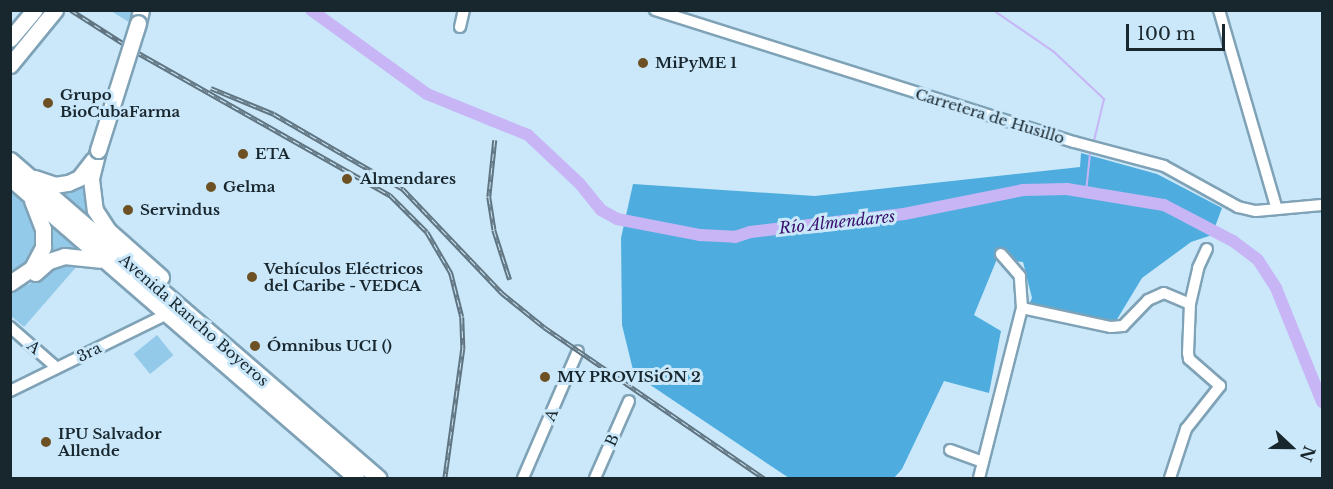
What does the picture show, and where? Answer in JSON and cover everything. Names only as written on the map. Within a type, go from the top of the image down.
[{"type":"highway","points":[[10,39],[34,10]]},
{"type":"highway","points":[[10,65],[55,10]]},
{"type":"highway","points":[[139,15],[98,150],[91,179],[92,201],[108,230],[231,339],[289,403]]},
{"type":"highway","points":[[13,171],[38,180],[63,185],[80,178],[98,150]]},
{"type":"highway","points":[[10,284],[32,268],[44,240],[35,206],[13,171]]},
{"type":"highway","name":"Avenida Rancho Boyeros","points":[[13,171],[105,262],[356,478]]},
{"type":"highway","name":"Avenida Rancho Boyeros","points":[[13,171],[379,478]]},
{"type":"highway","points":[[10,284],[26,280],[59,257],[85,256],[105,262]]},
{"type":"street","points":[[460,27],[464,10]]},
{"type":"street","name":"Carretera de Husillo","points":[[655,10],[1074,142],[1164,166],[1238,207],[1256,211],[1323,205]]},
{"type":"street","points":[[1225,10],[1220,16],[1277,209]]},
{"type":"street","points":[[1170,478],[1186,429],[1220,386],[1189,359],[1190,304],[1198,268],[1208,249]]},
{"type":"street","points":[[979,478],[1022,308],[1020,276],[1000,254]]},
{"type":"street","points":[[1022,308],[1111,327],[1123,326],[1148,300],[1164,293],[1190,304]]},
{"type":"street","name":"3ra","points":[[10,391],[167,314]]},
{"type":"street","name":"A","points":[[10,327],[57,368]]},
{"type":"street","name":"A","points":[[523,478],[578,351]]},
{"type":"street","name":"B","points":[[595,478],[629,401]]},
{"type":"street","points":[[950,450],[983,462]]},
{"type":"shaded area","points":[[111,11],[135,11],[132,24]]},
{"type":"shaded area","points":[[1081,153],[1157,174],[1222,208],[1212,235],[1191,242],[1142,278],[1116,321],[1026,311],[1032,298],[1023,262],[997,259],[974,315],[1001,331],[989,393],[944,381],[902,469],[894,478],[789,478],[634,374],[622,325],[621,238],[633,184],[815,196],[1080,167]]},
{"type":"shaded area","points":[[85,183],[86,201],[97,227],[58,190]]},
{"type":"shaded area","points":[[10,190],[32,208],[38,221],[35,257],[10,278]]},
{"type":"shaded area","points":[[44,217],[84,251],[70,251],[42,260]]},
{"type":"shaded area","points":[[84,258],[24,327],[11,316],[10,291],[30,284],[48,268]]},
{"type":"shaded area","points":[[157,335],[173,355],[150,374],[134,354]]},
{"type":"waterway","name":"Río Almendares","points":[[311,10],[427,94],[528,135],[580,184],[601,210],[617,219],[700,235],[735,237],[750,232],[904,214],[1023,190],[1067,189],[1164,205],[1233,241],[1258,260],[1276,288],[1322,402]]},
{"type":"waterway","points":[[993,10],[1054,52],[1104,99],[1094,141]]},
{"type":"waterway","points":[[1086,192],[1090,153]]},
{"type":"railway","points":[[71,10],[135,51],[390,195],[427,232],[451,273],[462,317],[463,349],[445,478]]},
{"type":"railway","points":[[211,88],[274,114],[403,189],[502,293],[544,327],[764,478]]},
{"type":"railway","points":[[495,140],[489,197],[494,230],[510,280]]},
{"type":"place","name":"MiPyME 1","points":[[643,63]]},
{"type":"place","name":"Grupo BioCubaFarma","points":[[48,103]]},
{"type":"place","name":"ETA","points":[[243,154]]},
{"type":"place","name":"Almendares","points":[[347,179]]},
{"type":"place","name":"Gelma","points":[[211,187]]},
{"type":"place","name":"Servindus","points":[[128,210]]},
{"type":"place","name":"Vehículos Eléctricos del Caribe - VEDCA","points":[[252,277]]},
{"type":"place","name":"Ómnibus UCI ()","points":[[255,346]]},
{"type":"place","name":"MY PROVISiÓN 2","points":[[545,377]]},
{"type":"place","name":"IPU Salvador Allende","points":[[46,442]]}]
